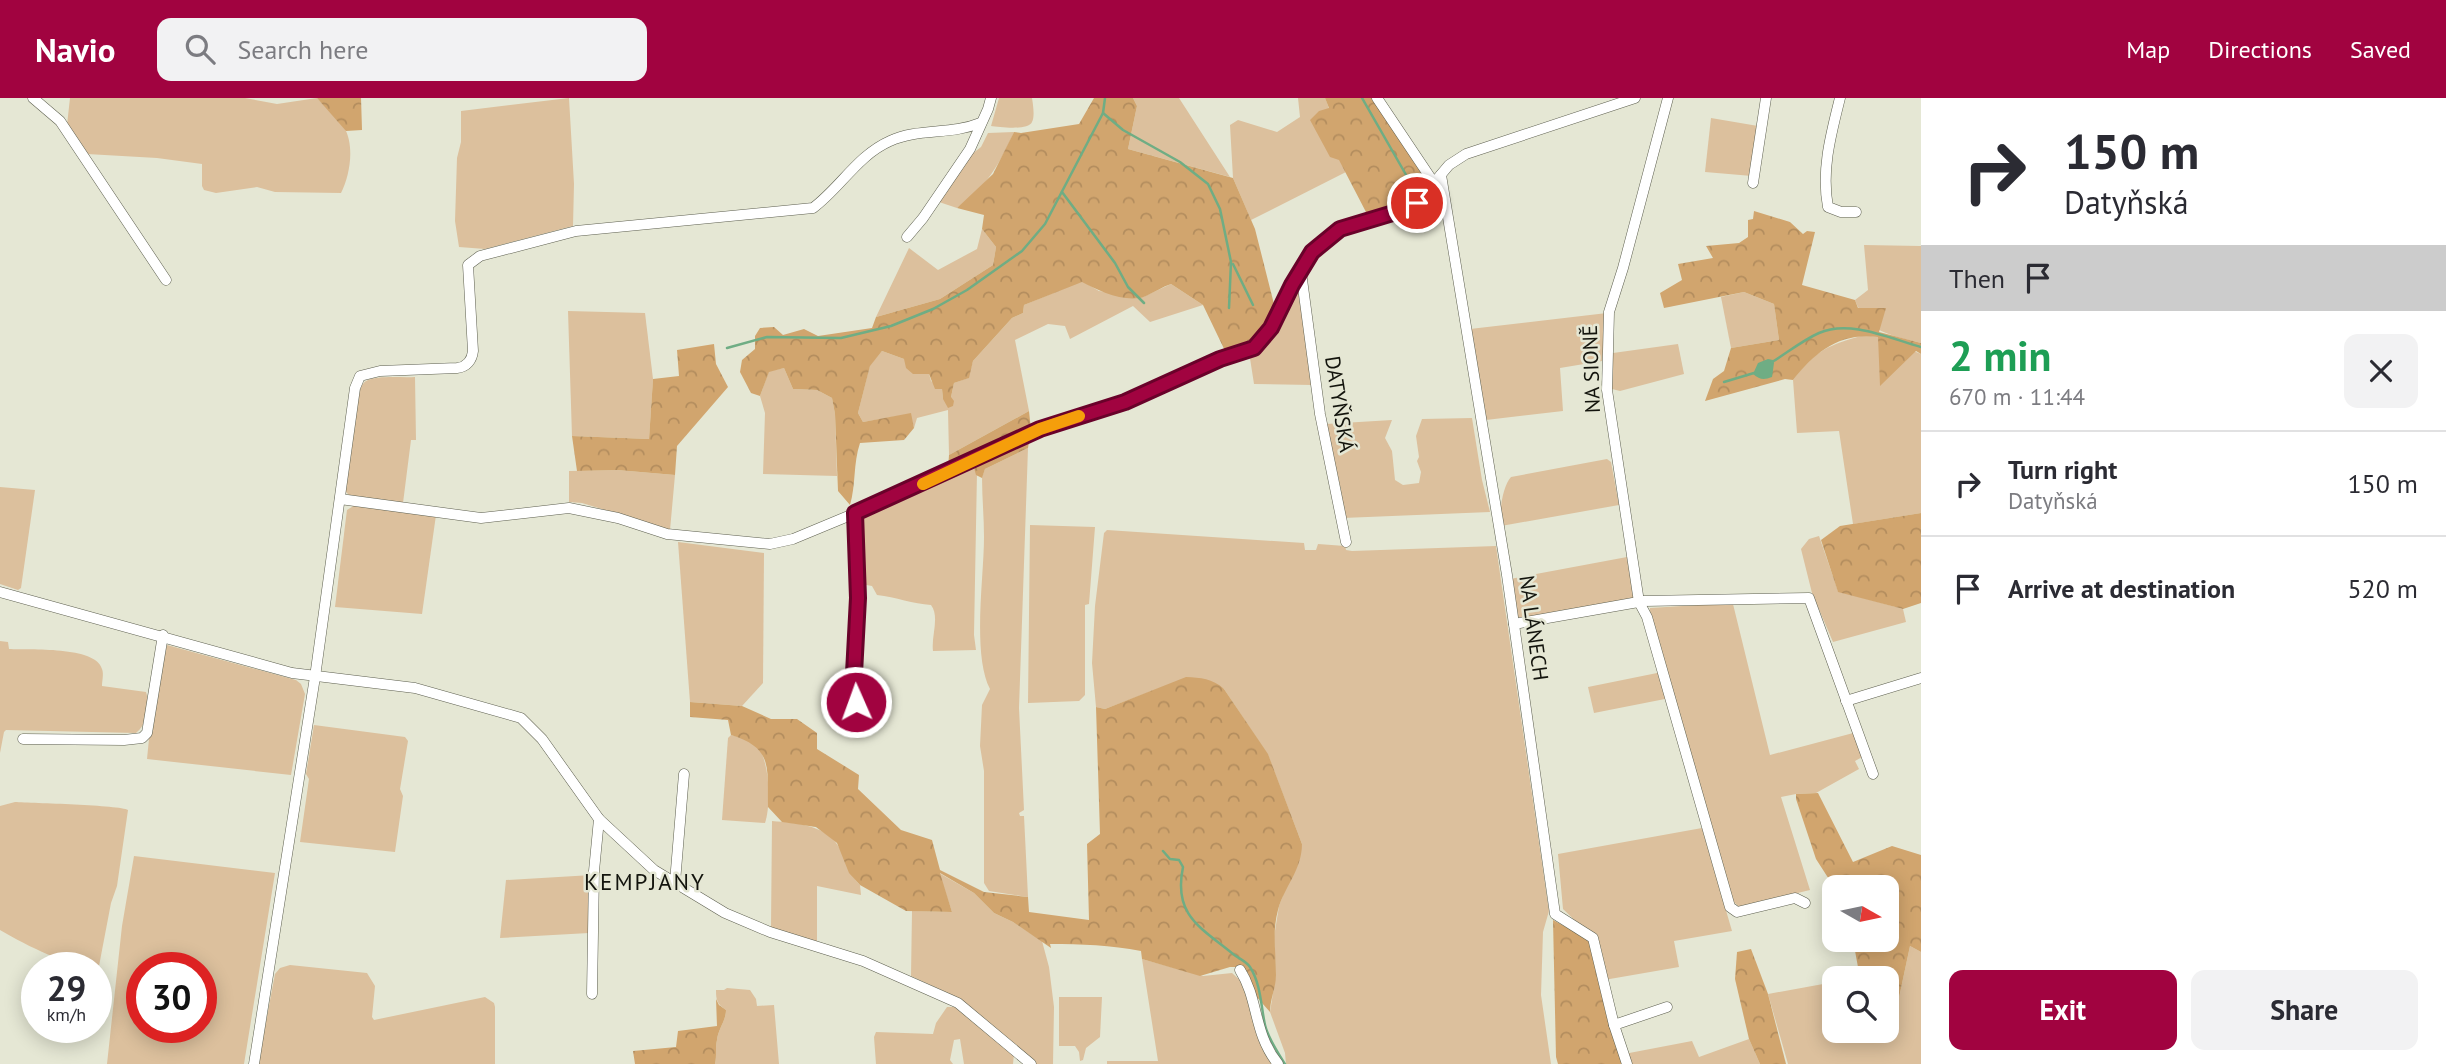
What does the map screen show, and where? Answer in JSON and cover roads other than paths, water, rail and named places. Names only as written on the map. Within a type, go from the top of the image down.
[{"type":"street","points":[[33,98],[60,121],[166,280]]},
{"type":"street","points":[[907,237],[970,149],[991,98]]},
{"type":"street","points":[[1377,98],[1437,179]]},
{"type":"street","points":[[340,499],[481,518],[569,508],[618,518],[667,534],[770,544],[793,539],[1040,429],[1125,402],[1220,359],[1254,348],[1271,328],[1312,252],[1340,229],[1403,210],[1417,203],[1449,165],[1466,155],[1635,98]]},
{"type":"street","name":"NA SIONĚ","points":[[1668,98],[1609,312],[1607,390],[1639,602],[1647,617],[1730,907],[1737,912],[1795,898],[1805,903]]},
{"type":"street","points":[[1753,183],[1766,98]]},
{"type":"street","points":[[1840,98],[1830,139],[1824,186],[1828,207],[1841,212],[1856,212]]},
{"type":"street","points":[[254,1064],[315,677],[355,388],[360,376],[380,371],[457,369],[470,362],[473,351],[468,265],[480,256],[576,231],[813,208],[826,198],[855,166],[876,148],[893,139],[964,130],[980,123]]},
{"type":"street","name":"NA LÁNECH","points":[[1437,179],[1514,624],[1555,914],[1593,938],[1614,1025],[1627,1064]]},
{"type":"street","name":"DATYŇSKÁ","points":[[1301,271],[1320,414],[1346,542]]},
{"type":"street","points":[[855,513],[858,598],[853,692],[856,702]]},
{"type":"street","points":[[0,592],[163,635],[283,671],[415,688],[521,718],[542,738],[599,819],[645,864],[725,913],[770,932],[863,961],[958,1003],[1031,1064]]},
{"type":"street","points":[[1514,624],[1639,602],[1809,598],[1873,774]]},
{"type":"street","points":[[23,739],[142,738],[147,733],[163,635]]},
{"type":"street","points":[[1846,701],[1921,678]]},
{"type":"street","points":[[675,882],[684,774]]},
{"type":"street","points":[[592,994],[594,871],[599,819]]},
{"type":"street","points":[[1240,970],[1247,983],[1264,1043],[1278,1064]]},
{"type":"street","points":[[1614,1025],[1667,1007]]},
{"type":"waterway","points":[[727,348],[767,337],[841,338],[891,326],[933,309],[967,290],[1022,251],[1045,224],[1103,113],[1105,98]]},
{"type":"waterway","points":[[1362,98],[1409,180]]},
{"type":"waterway","points":[[1103,113],[1123,130],[1180,162],[1208,184],[1220,209],[1231,262],[1229,308]]},
{"type":"waterway","points":[[1062,192],[1115,263],[1128,287],[1144,303]]},
{"type":"waterway","points":[[1233,264],[1253,305]]},
{"type":"waterway","points":[[1772,362],[1813,336],[1831,329],[1857,329],[1921,347]]},
{"type":"waterway","points":[[1724,382],[1754,373]]},
{"type":"waterway","points":[[1163,851],[1170,859],[1179,860],[1183,867],[1182,897],[1192,918],[1210,936],[1250,967],[1259,988],[1266,1030],[1285,1064]]},
{"type":"district","name":"KEMPJANY","points":[[645,881]]}]
